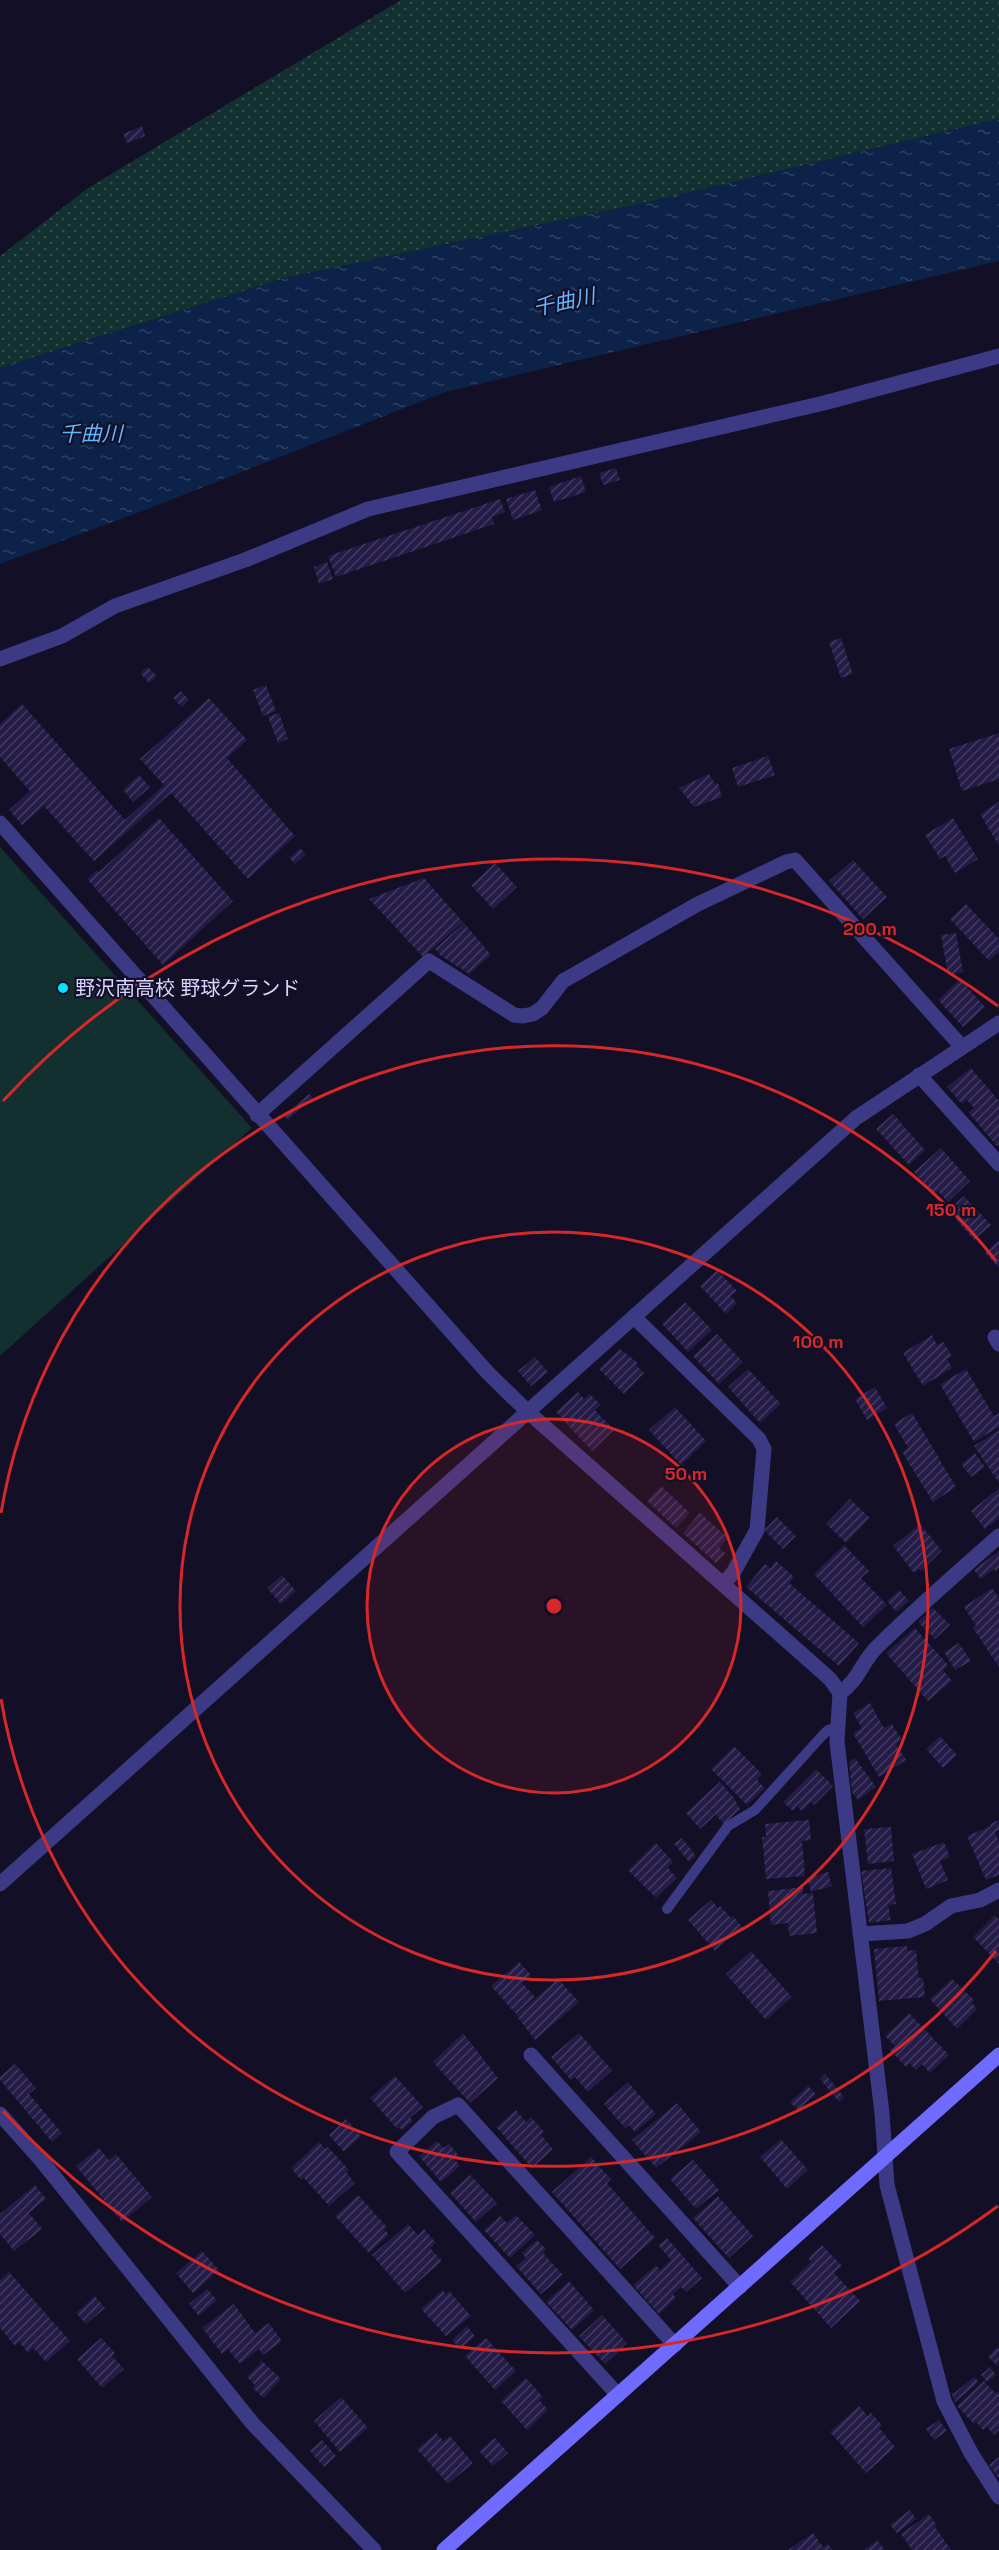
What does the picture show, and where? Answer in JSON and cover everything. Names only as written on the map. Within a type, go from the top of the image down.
[{"type":"street","points":[[0,659],[62,636],[115,606],[245,560],[368,509],[824,403],[999,356]]},
{"type":"street","points":[[1,826],[487,1372],[527,1411],[830,1679],[840,1693],[837,1742],[888,2185],[944,2401],[971,2453],[999,2497]]},
{"type":"street","points":[[257,1115],[429,961],[514,1015],[533,1014],[542,1008],[563,981],[696,905],[786,862],[795,860],[962,1047]]},
{"type":"street","points":[[0,1884],[856,1118],[962,1047],[996,1029]]},
{"type":"street","points":[[919,1075],[999,1164]]},
{"type":"street","points":[[634,1317],[759,1439],[764,1449],[757,1530],[733,1574],[724,1583]]},
{"type":"street","points":[[840,1693],[852,1684],[875,1649],[950,1578],[999,1536]]},
{"type":"street","points":[[860,1934],[909,1931],[925,1924],[951,1906],[980,1900],[999,1890]]},
{"type":"street","points":[[531,2055],[740,2287]]},
{"type":"street","points":[[444,2550],[999,2055]]},
{"type":"street","points":[[618,2395],[397,2152],[433,2116],[458,2105],[675,2345]]},
{"type":"street","points":[[0,2114],[41,2160],[254,2424],[374,2550]]},
{"type":"lane","points":[[667,1909],[728,1826],[755,1810],[828,1730],[838,1727]]},
{"type":"green space","points":[[401,0],[999,0],[999,119],[649,202],[285,278],[0,368],[0,256],[88,188]]},
{"type":"green space","name":"野沢南高校 野球グランド","points":[[0,847],[252,1128],[0,1356]]},
{"type":"water","name":"千曲川","points":[[999,119],[999,261],[445,392],[145,510],[0,564],[0,368],[285,278],[649,202]]},
{"type":"building","points":[[142,126],[145,136],[127,143],[123,134]]},
{"type":"building","points":[[616,468],[620,480],[603,485],[599,473]]},
{"type":"building","points":[[581,476],[586,492],[554,502],[549,487]]},
{"type":"building","points":[[535,490],[542,510],[513,520],[506,499]]},
{"type":"building","points":[[500,499],[505,512],[492,517],[494,524],[336,577],[328,556]]},
{"type":"building","points":[[327,562],[333,579],[319,584],[314,567]]},
{"type":"building","points":[[841,638],[853,674],[841,678],[829,642]]},
{"type":"building","points":[[148,667],[157,676],[149,683],[140,673]]},
{"type":"building","points":[[266,685],[276,711],[263,716],[253,690]]},
{"type":"building","points":[[181,691],[189,700],[182,707],[173,698]]},
{"type":"building","points":[[209,698],[247,740],[227,758],[295,836],[248,879],[171,793],[94,861],[44,806],[22,825],[9,810],[30,791],[0,757],[0,724],[22,704],[125,820],[164,785],[140,759]]},
{"type":"building","points":[[279,713],[288,739],[278,743],[268,717]]},
{"type":"building","points":[[999,733],[999,779],[962,791],[949,749]]},
{"type":"building","points":[[768,756],[775,775],[738,787],[732,768]]},
{"type":"building","points":[[709,774],[715,784],[718,783],[722,797],[694,807],[679,788]]},
{"type":"building","points":[[139,775],[150,787],[133,802],[123,790]]},
{"type":"building","points":[[999,802],[999,846],[980,814]]},
{"type":"building","points":[[159,818],[233,901],[163,965],[87,879],[97,870],[99,872]]},
{"type":"building","points":[[953,818],[978,859],[955,873],[945,856],[940,859],[925,835]]},
{"type":"building","points":[[300,848],[306,854],[295,864],[289,858]]},
{"type":"building","points":[[853,860],[887,897],[863,919],[829,881]]},
{"type":"building","points":[[495,863],[517,887],[493,909],[471,885]]},
{"type":"building","points":[[424,878],[463,922],[423,957],[369,899]]},
{"type":"building","points":[[966,904],[999,939],[999,952],[989,961],[950,919]]},
{"type":"building","points":[[464,923],[491,955],[469,974],[440,955],[435,949]]},
{"type":"building","points":[[956,933],[963,972],[948,975],[941,935]]},
{"type":"building","points":[[960,979],[985,1007],[963,1027],[938,1000]]},
{"type":"building","points":[[971,1068],[999,1101],[999,1144],[997,1146],[968,1112],[974,1108],[967,1100],[962,1104],[947,1087]]},
{"type":"building","points":[[309,1094],[313,1098],[288,1120],[284,1115]]},
{"type":"building","points":[[893,1114],[925,1150],[909,1165],[876,1129]]},
{"type":"building","points":[[941,1148],[970,1181],[948,1202],[938,1191],[934,1194],[914,1172]]},
{"type":"building","points":[[964,1196],[991,1225],[974,1240],[948,1210]]},
{"type":"building","points":[[999,1240],[999,1268],[985,1253]]},
{"type":"building","points":[[717,1270],[737,1291],[731,1296],[737,1303],[726,1314],[700,1286]]},
{"type":"building","points":[[685,1302],[712,1330],[688,1352],[662,1324]]},
{"type":"building","points":[[717,1334],[743,1362],[719,1384],[693,1356]]},
{"type":"building","points":[[932,1335],[937,1345],[943,1342],[952,1356],[947,1359],[952,1368],[923,1386],[903,1353]]},
{"type":"building","points":[[620,1349],[638,1363],[636,1365],[644,1373],[624,1394],[599,1369]]},
{"type":"building","points":[[535,1357],[548,1372],[531,1386],[518,1371]]},
{"type":"building","points":[[748,1369],[781,1404],[760,1423],[728,1387]]},
{"type":"building","points":[[966,1369],[994,1416],[999,1413],[999,1427],[974,1442],[940,1384]]},
{"type":"building","points":[[875,1387],[887,1408],[867,1420],[855,1399]]},
{"type":"building","points":[[578,1392],[584,1399],[590,1394],[601,1405],[595,1410],[614,1430],[592,1451],[556,1412]]},
{"type":"building","points":[[675,1407],[706,1441],[681,1465],[649,1430]]},
{"type":"building","points":[[912,1413],[956,1487],[933,1502],[902,1452],[908,1448],[894,1424]]},
{"type":"building","points":[[999,1430],[999,1483],[974,1446]]},
{"type":"building","points":[[975,1453],[985,1467],[971,1477],[961,1464]]},
{"type":"building","points":[[661,1486],[690,1513],[676,1528],[647,1501]]},
{"type":"building","points":[[999,1488],[999,1518],[985,1529],[971,1511]]},
{"type":"building","points":[[850,1499],[870,1518],[846,1543],[826,1524]]},
{"type":"building","points":[[700,1513],[728,1538],[719,1548],[725,1553],[716,1563],[683,1533]]},
{"type":"building","points":[[777,1517],[796,1536],[783,1549],[764,1530]]},
{"type":"building","points":[[920,1524],[942,1551],[921,1571],[919,1569],[914,1573],[893,1546]]},
{"type":"building","points":[[844,1545],[869,1571],[861,1578],[887,1605],[863,1627],[814,1574]]},
{"type":"building","points":[[999,1551],[999,1568],[981,1579],[974,1570]]},
{"type":"building","points":[[776,1561],[794,1577],[789,1583],[859,1643],[839,1666],[746,1587],[765,1564],[771,1568]]},
{"type":"building","points":[[282,1575],[296,1591],[281,1604],[267,1588]]},
{"type":"building","points":[[992,1588],[999,1598],[999,1667],[973,1628],[976,1626],[964,1607]]},
{"type":"building","points":[[899,1590],[909,1601],[896,1612],[887,1601]]},
{"type":"building","points":[[933,1608],[950,1625],[935,1639],[918,1622]]},
{"type":"building","points":[[915,1628],[948,1665],[943,1670],[952,1681],[928,1701],[886,1653]]},
{"type":"building","points":[[959,1643],[971,1661],[955,1670],[944,1652]]},
{"type":"building","points":[[870,1703],[884,1728],[892,1724],[902,1740],[896,1744],[906,1760],[879,1777],[853,1733],[862,1728],[853,1713]]},
{"type":"building","points":[[940,1736],[957,1755],[943,1768],[926,1749]]},
{"type":"building","points":[[734,1746],[762,1774],[757,1780],[765,1788],[747,1805],[711,1769]]},
{"type":"building","points":[[855,1758],[876,1787],[858,1800],[852,1792],[849,1762]]},
{"type":"building","points":[[816,1769],[833,1786],[814,1805],[811,1802],[802,1811],[797,1806],[793,1811],[783,1802]]},
{"type":"building","points":[[720,1782],[740,1809],[724,1824],[701,1799]]},
{"type":"building","points":[[701,1799],[715,1815],[700,1829],[686,1813]]},
{"type":"building","points":[[809,1820],[811,1840],[802,1841],[805,1876],[766,1879],[762,1837],[766,1837],[765,1824]]},
{"type":"building","points":[[999,1820],[999,1831],[995,1832],[999,1841],[999,1875],[986,1880],[967,1836]]},
{"type":"building","points":[[891,1827],[894,1861],[868,1864],[864,1829]]},
{"type":"building","points":[[682,1838],[696,1856],[689,1862],[674,1844]]},
{"type":"building","points":[[944,1842],[950,1857],[940,1861],[948,1880],[926,1889],[912,1854]]},
{"type":"building","points":[[656,1843],[673,1862],[668,1868],[677,1878],[656,1898],[628,1870]]},
{"type":"building","points":[[891,1868],[896,1904],[888,1905],[891,1920],[869,1923],[861,1871]]},
{"type":"building","points":[[828,1872],[832,1886],[811,1892],[807,1878]]},
{"type":"building","points":[[803,1887],[803,1894],[813,1893],[817,1933],[789,1936],[788,1923],[771,1925],[768,1891]]},
{"type":"building","points":[[711,1900],[731,1918],[733,1916],[742,1927],[715,1951],[688,1920]]},
{"type":"building","points":[[995,1915],[999,1920],[999,1964],[973,1937]]},
{"type":"building","points":[[907,1946],[908,1951],[916,1950],[919,1978],[923,1978],[925,1997],[879,2001],[874,1949]]},
{"type":"building","points":[[751,1951],[792,1997],[766,2020],[726,1974]]},
{"type":"building","points":[[519,1962],[531,1975],[522,1983],[535,1997],[516,2014],[491,1986]]},
{"type":"building","points":[[558,1979],[579,2002],[535,2040],[516,2015]]},
{"type":"building","points":[[952,1979],[974,2000],[972,2003],[977,2009],[957,2029],[930,1999]]},
{"type":"building","points":[[909,2013],[949,2055],[930,2073],[922,2064],[916,2070],[909,2063],[906,2067],[890,2050],[895,2046],[885,2036]]},
{"type":"building","points":[[463,2033],[498,2078],[470,2103],[433,2062]]},
{"type":"building","points":[[579,2033],[612,2070],[588,2092],[575,2077],[571,2080],[551,2057]]},
{"type":"building","points":[[15,2064],[36,2088],[29,2094],[62,2133],[52,2142],[0,2080],[0,2077]]},
{"type":"building","points":[[825,2074],[844,2097],[839,2102],[820,2079]]},
{"type":"building","points":[[395,2076],[423,2107],[410,2118],[413,2121],[402,2130],[397,2129],[370,2098]]},
{"type":"building","points":[[628,2082],[656,2114],[635,2132],[629,2125],[625,2128],[604,2104]]},
{"type":"building","points":[[808,2086],[816,2094],[798,2110],[790,2102]]},
{"type":"building","points":[[677,2103],[701,2132],[656,2168],[632,2140]]},
{"type":"building","points":[[516,2110],[526,2122],[531,2117],[544,2132],[541,2135],[553,2149],[532,2168],[496,2127]]},
{"type":"building","points":[[346,2119],[361,2136],[344,2152],[329,2135]]},
{"type":"building","points":[[781,2139],[808,2170],[787,2189],[760,2157]]},
{"type":"building","points":[[437,2141],[444,2148],[449,2144],[459,2156],[455,2160],[460,2166],[441,2182],[419,2156]]},
{"type":"building","points":[[319,2142],[325,2149],[328,2147],[349,2170],[346,2172],[355,2183],[329,2206],[304,2178],[301,2180],[291,2168]]},
{"type":"building","points":[[99,2148],[109,2160],[116,2154],[152,2197],[122,2222],[76,2166]]},
{"type":"building","points":[[591,2157],[611,2179],[607,2183],[655,2238],[620,2269],[552,2192]]},
{"type":"building","points":[[693,2160],[719,2190],[696,2209],[670,2179]]},
{"type":"building","points":[[470,2175],[497,2203],[476,2222],[450,2193]]},
{"type":"building","points":[[35,2185],[46,2199],[29,2213],[42,2229],[14,2251],[0,2234],[0,2214]]},
{"type":"building","points":[[358,2195],[387,2227],[384,2229],[389,2235],[369,2253],[335,2216]]},
{"type":"building","points":[[718,2196],[753,2236],[729,2258],[693,2218]]},
{"type":"building","points":[[516,2215],[535,2235],[510,2258],[484,2230],[500,2216],[507,2223]]},
{"type":"building","points":[[408,2224],[418,2235],[424,2229],[436,2243],[430,2248],[442,2261],[405,2293],[372,2255]]},
{"type":"building","points":[[667,2238],[702,2278],[686,2292],[681,2287],[673,2294],[676,2298],[659,2314],[633,2285],[656,2265],[660,2270],[671,2260],[658,2245]]},
{"type":"building","points":[[537,2240],[546,2249],[543,2253],[563,2275],[541,2294],[516,2266],[526,2258],[522,2253]]},
{"type":"building","points":[[822,2245],[842,2266],[834,2273],[860,2301],[831,2328],[790,2282],[811,2262],[808,2258]]},
{"type":"building","points":[[202,2251],[219,2270],[193,2293],[176,2273]]},
{"type":"building","points":[[9,2272],[70,2341],[46,2362],[33,2348],[28,2353],[19,2342],[15,2346],[0,2328],[0,2280]]},
{"type":"building","points":[[569,2281],[594,2310],[572,2330],[546,2302]]},
{"type":"building","points":[[207,2289],[217,2300],[199,2316],[189,2304]]},
{"type":"building","points":[[443,2290],[446,2294],[449,2291],[471,2316],[446,2336],[421,2309]]},
{"type":"building","points":[[95,2296],[105,2308],[86,2324],[76,2313]]},
{"type":"building","points":[[234,2304],[255,2333],[269,2323],[282,2341],[263,2355],[259,2349],[240,2364],[228,2349],[222,2354],[202,2328]]},
{"type":"building","points":[[602,2315],[627,2343],[605,2364],[579,2336]]},
{"type":"building","points":[[467,2326],[475,2336],[461,2349],[452,2340]]},
{"type":"building","points":[[101,2338],[115,2353],[112,2356],[124,2369],[102,2388],[77,2359]]},
{"type":"building","points":[[486,2338],[516,2371],[495,2390],[465,2356]]},
{"type":"building","points":[[997,2347],[999,2349],[998,2366],[988,2357]]},
{"type":"building","points":[[262,2361],[281,2379],[264,2398],[252,2388],[255,2385],[247,2377]]},
{"type":"building","points":[[990,2367],[996,2375],[987,2382],[981,2375]]},
{"type":"building","points":[[974,2377],[979,2382],[955,2402],[952,2395]]},
{"type":"building","points":[[526,2378],[543,2397],[539,2400],[548,2410],[527,2430],[501,2401]]},
{"type":"building","points":[[984,2381],[995,2393],[999,2394],[999,2430],[994,2435],[987,2427],[983,2430],[976,2422],[974,2424],[957,2406]]},
{"type":"building","points":[[341,2397],[368,2428],[340,2452],[314,2421]]},
{"type":"building","points":[[859,2406],[868,2416],[871,2413],[882,2425],[879,2428],[895,2447],[866,2473],[830,2432]]},
{"type":"building","points":[[939,2420],[947,2431],[934,2440],[926,2429]]},
{"type":"building","points":[[436,2433],[443,2441],[450,2436],[473,2463],[448,2484],[417,2449]]},
{"type":"building","points":[[495,2438],[508,2453],[493,2466],[479,2451]]},
{"type":"building","points":[[322,2440],[336,2456],[324,2467],[310,2451]]},
{"type":"building","points":[[999,2457],[999,2479],[989,2465]]},
{"type":"building","points":[[910,2510],[916,2519],[897,2533],[890,2525]]},
{"type":"building","points":[[929,2514],[951,2550],[912,2550],[901,2534]]},
{"type":"building","points":[[813,2533],[823,2547],[828,2544],[833,2550],[788,2550]]},
{"type":"building","points":[[877,2540],[885,2550],[864,2550]]},
{"type":"place","name":"野沢南高校 野球グランド","points":[[63,988]]}]
